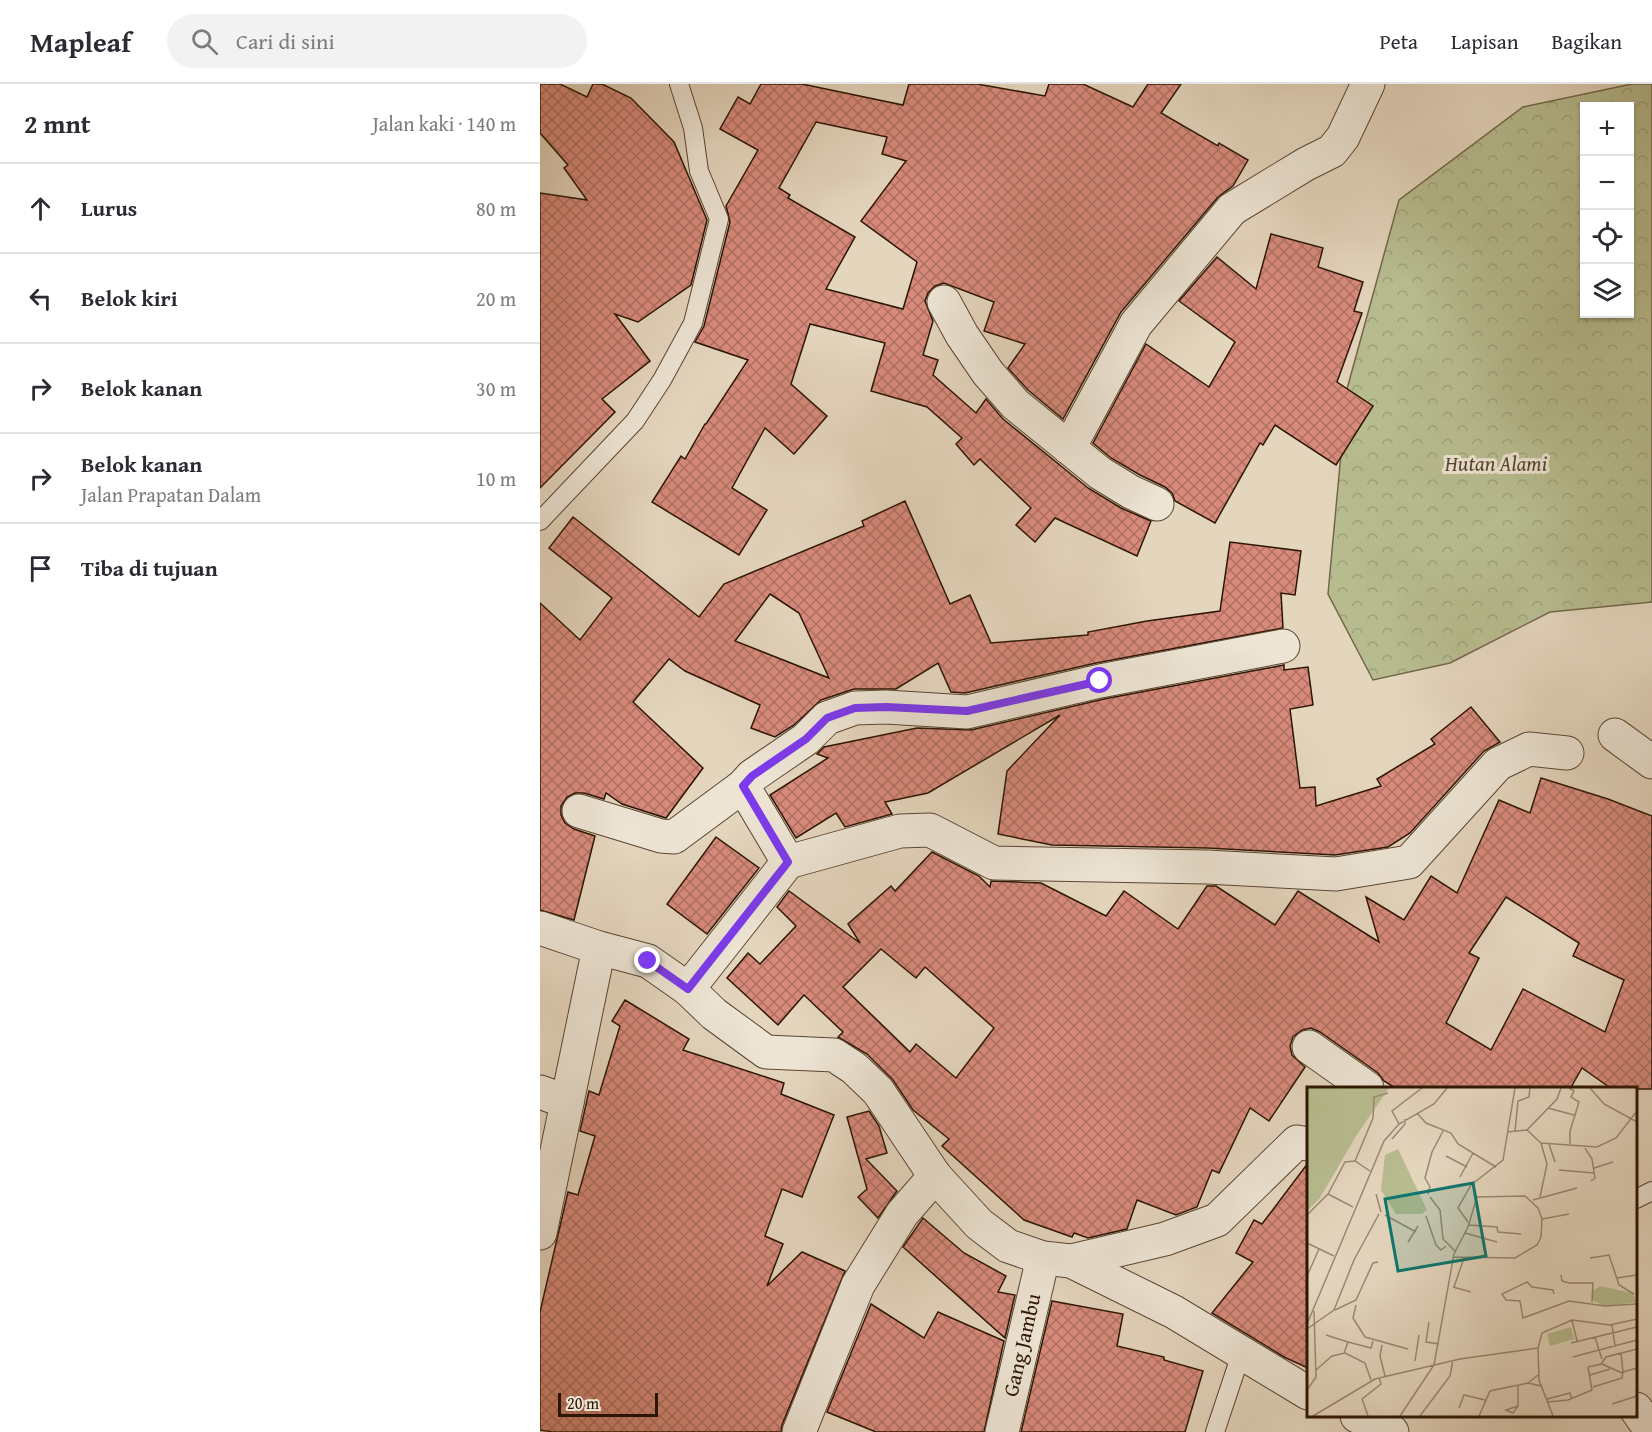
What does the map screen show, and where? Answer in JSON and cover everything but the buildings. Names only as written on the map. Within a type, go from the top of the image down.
[{"type":"street","points":[[1069,448],[1136,324],[1232,209],[1332,151],[1343,137],[1368,84]]},
{"type":"street","points":[[944,302],[987,373],[1015,404],[1100,473],[1131,492],[1157,504]]},
{"type":"street","points":[[579,811],[661,836],[674,837],[743,786],[752,776],[806,739],[827,718],[855,708],[886,707],[967,711],[1100,681],[1283,646]]},
{"type":"street","points":[[1615,735],[1652,762]]},
{"type":"street","points":[[688,989],[788,862],[900,831],[930,830],[994,863],[1208,867],[1336,874],[1409,862],[1498,764],[1529,749],[1567,753]]},
{"type":"street","points":[[743,786],[788,862]]},
{"type":"street","points":[[540,927],[599,948],[648,961],[688,989],[714,1014],[766,1052],[834,1055],[854,1068],[878,1091],[935,1176],[979,1224],[1008,1246],[1057,1259],[1174,1312],[1307,1392]]},
{"type":"street","points":[[540,1233],[554,1097],[599,948]]},
{"type":"street","points":[[1309,1047],[1364,1087]]},
{"type":"street","points":[[1057,1259],[1166,1239],[1216,1220],[1297,1142],[1307,1144]]},
{"type":"street","points":[[799,1432],[858,1285],[902,1214],[935,1176]]},
{"type":"street","name":"Gang Jambu","points":[[1002,1432],[1057,1259]]},
{"type":"street","points":[[1637,1412],[1652,1432]]},
{"type":"street","points":[[1359,1417],[1392,1432]]},
{"type":"lane","points":[[540,521],[635,421],[662,380],[693,322],[720,219],[699,171],[693,128],[679,84]]},
{"type":"lane","points":[[1637,1198],[1652,1191]]},
{"type":"lane","points":[[1215,1432],[1242,1351]]},
{"type":"green space","name":"Hutan Alami","points":[[1632,84],[1652,84],[1652,602],[1550,612],[1450,663],[1373,680],[1328,594],[1347,389],[1399,200],[1523,107]]},
{"type":"route","points":[[648,961],[688,989],[788,862],[743,786],[752,776],[806,739],[827,718],[855,708],[886,707],[967,711],[1100,681]]}]
